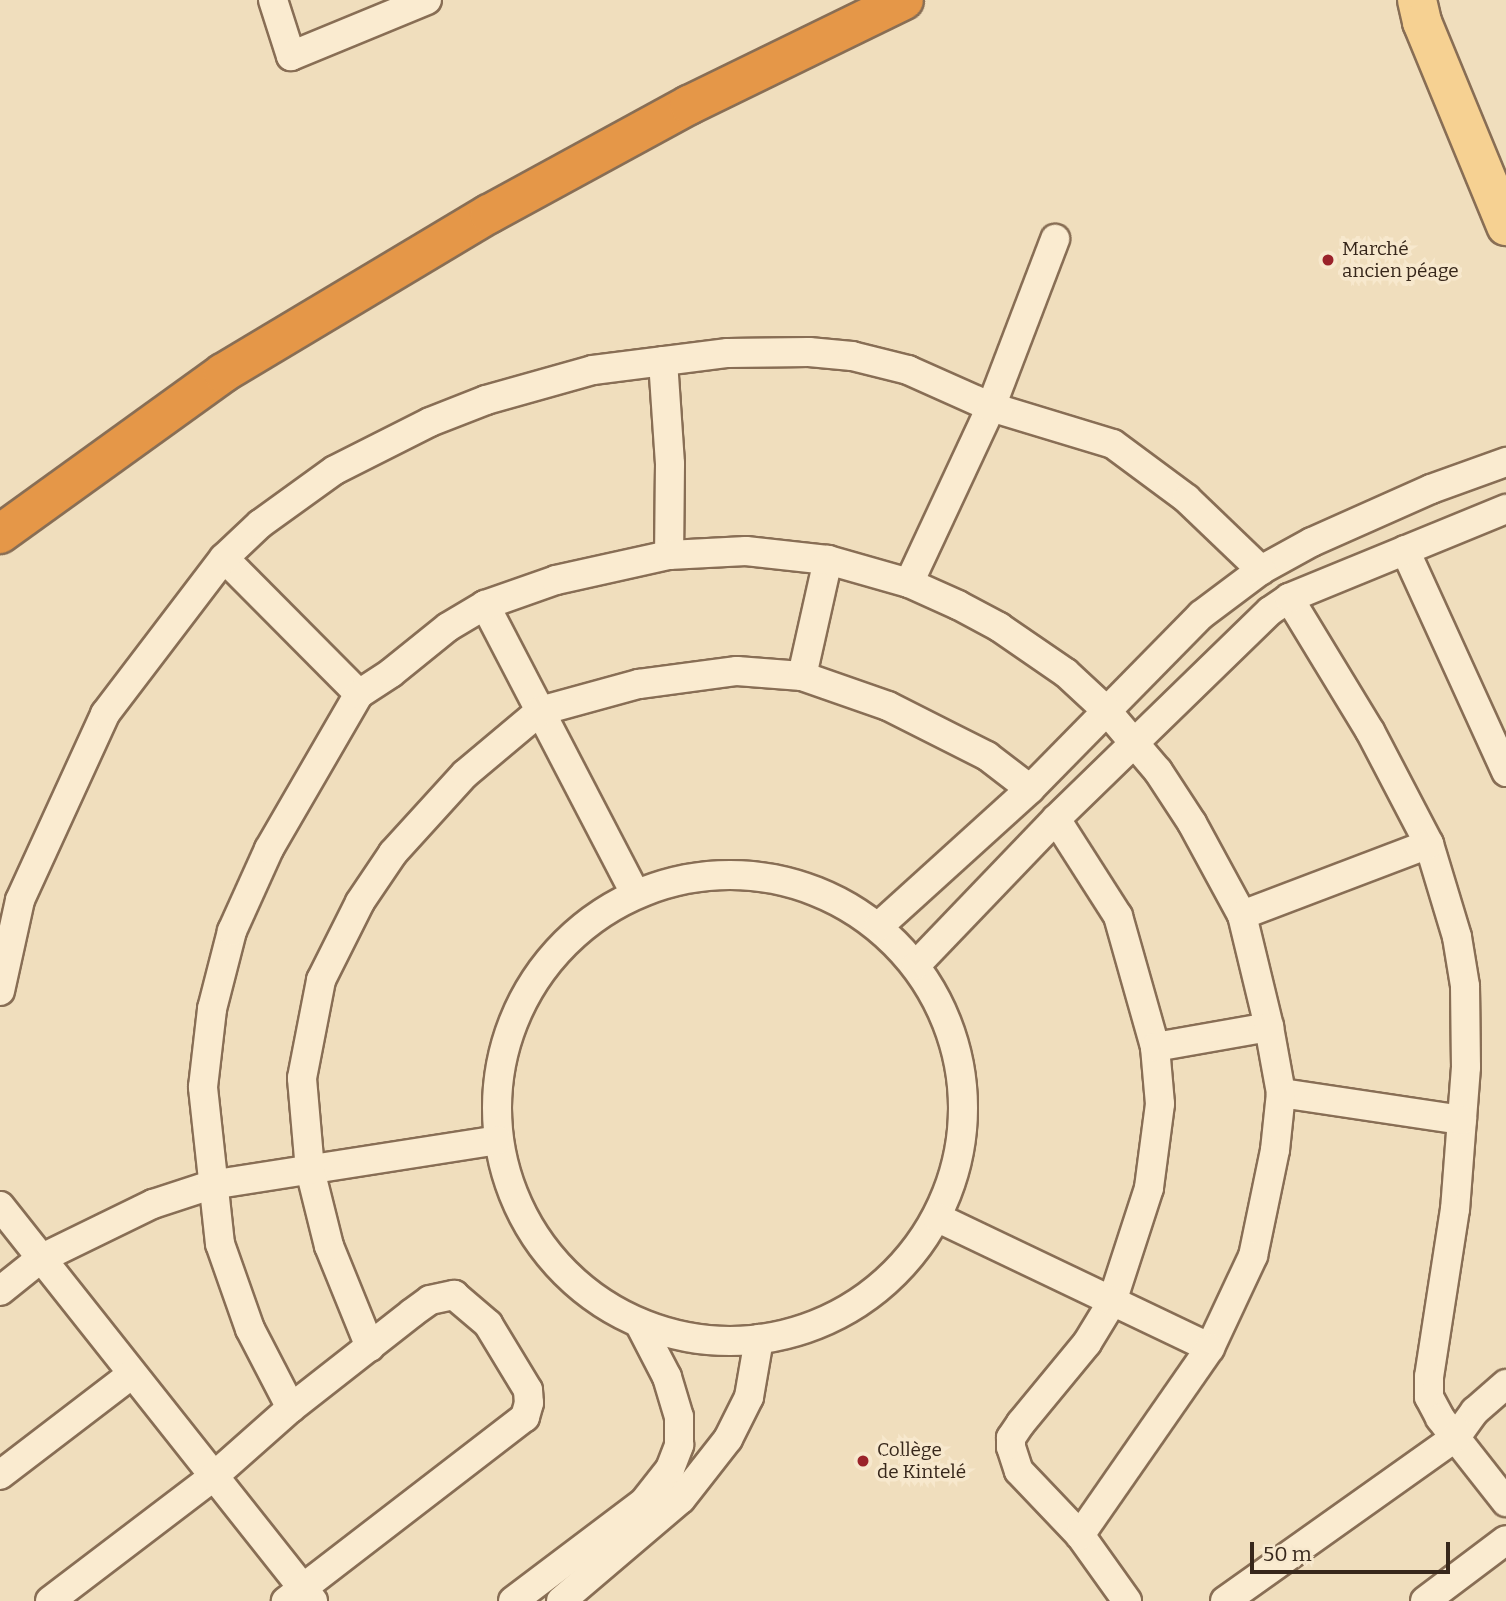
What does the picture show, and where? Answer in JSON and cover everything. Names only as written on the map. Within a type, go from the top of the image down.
[{"type":"highway","points":[[0,534],[223,373],[489,214],[690,105],[904,0]]},
{"type":"main road","points":[[1415,7],[1506,226]]},
{"type":"street","points":[[272,0],[291,56],[428,0]]},
{"type":"street","points":[[909,583],[990,407],[1055,239]]},
{"type":"street","points":[[0,991],[10,907],[106,714],[224,558],[260,524],[335,470],[430,422],[543,383],[593,370],[728,353],[809,352],[852,356],[908,370],[990,407],[1113,444],[1187,499],[1261,570]]},
{"type":"street","points":[[663,360],[670,464],[669,555]]},
{"type":"street","points":[[878,927],[1030,789],[1201,615],[1261,570],[1312,542],[1431,489],[1506,462]]},
{"type":"street","points":[[916,965],[1056,819],[1270,611],[1289,598],[1506,509]]},
{"type":"street","points":[[1405,550],[1506,772]]},
{"type":"street","points":[[291,1408],[250,1329],[220,1244],[211,1185],[203,1087],[212,1009],[232,930],[269,849],[359,694],[391,673],[448,627],[485,605],[556,580],[669,555],[746,551],[828,560],[909,583],[999,627],[1066,673],[1106,710],[1158,771],[1192,824],[1242,915],[1269,1027],[1281,1093],[1275,1150],[1253,1256],[1210,1348],[1080,1535]]},
{"type":"street","points":[[224,558],[359,694]]},
{"type":"street","points":[[802,676],[828,560]]},
{"type":"street","points":[[1289,598],[1370,731],[1429,844],[1457,937],[1465,986],[1466,1067],[1455,1209],[1429,1377],[1429,1397],[1440,1418],[1506,1502]]},
{"type":"street","points":[[485,605],[635,893]]},
{"type":"street","points":[[370,1347],[329,1246],[310,1170],[302,1079],[321,980],[360,902],[393,853],[465,774],[540,712],[639,684],[737,671],[802,676],[888,706],[987,756],[1030,789]]},
{"type":"street","points":[[1056,819],[1118,916],[1155,1047],[1160,1104],[1149,1188],[1112,1302],[1087,1343],[1010,1438],[1019,1471],[1080,1535],[1127,1601]]},
{"type":"street","points":[[1242,915],[1429,844]]},
{"type":"street","points":[[697,876],[761,876],[823,893],[878,927],[916,965],[949,1023],[964,1088],[961,1155],[938,1218],[898,1273],[842,1314],[759,1339],[731,1342],[684,1337],[639,1324],[571,1280],[522,1216],[497,1140],[498,1064],[524,993],[571,934],[635,893],[697,876]]},
{"type":"street","points":[[1155,1047],[1269,1027]]},
{"type":"street","points":[[1281,1093],[1462,1120]]},
{"type":"street","points":[[0,1291],[40,1259],[153,1205],[211,1185],[497,1140]]},
{"type":"street","points":[[0,1206],[213,1477],[301,1597],[525,1417],[529,1403],[528,1390],[488,1324],[454,1295],[430,1300],[291,1408],[213,1477],[50,1601]]},
{"type":"street","points":[[938,1218],[1210,1348]]},
{"type":"street","points":[[513,1601],[644,1502],[670,1469],[679,1445],[679,1417],[667,1377],[639,1324]]},
{"type":"street","points":[[561,1601],[593,1592],[681,1499],[728,1439],[749,1397],[759,1339]]},
{"type":"street","points":[[0,1475],[132,1374]]},
{"type":"street","points":[[1225,1601],[1456,1437],[1475,1411],[1506,1384]]},
{"type":"street","points":[[1425,1601],[1506,1540]]},
{"type":"place","name":"Marché ancien péage","points":[[1328,260]]},
{"type":"place","name":"Collège de Kintelé","points":[[863,1461]]}]
